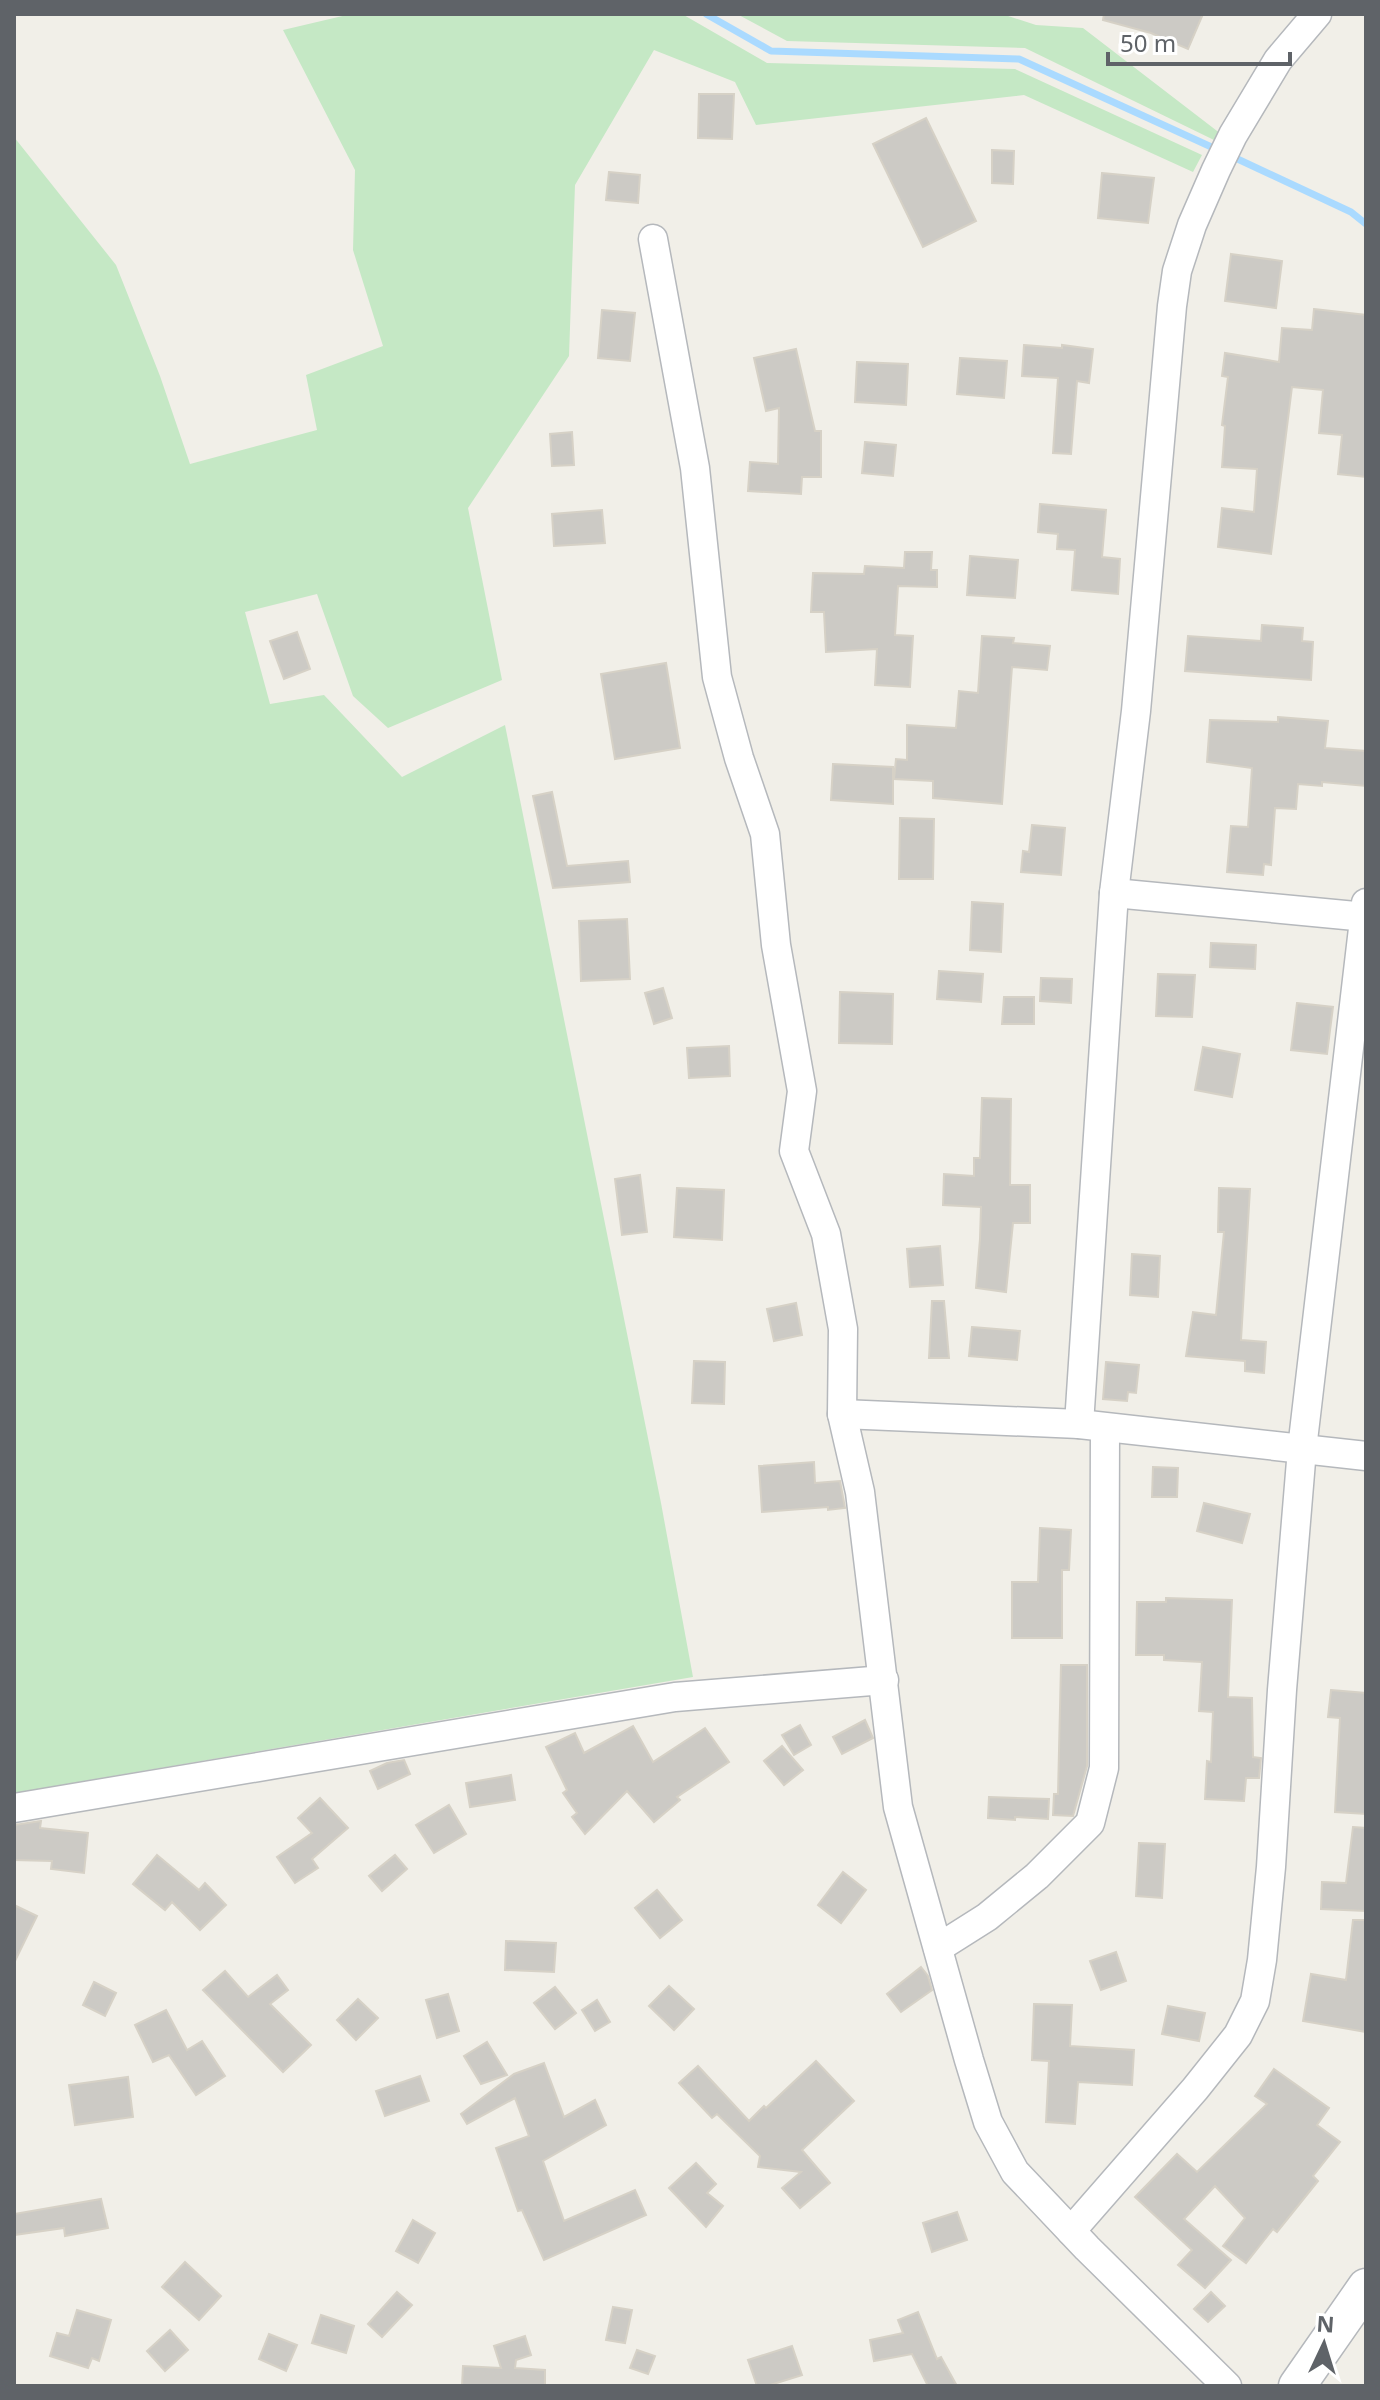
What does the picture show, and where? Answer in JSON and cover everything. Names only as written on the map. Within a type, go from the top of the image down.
[{"type":"street","points":[[938,1948],[987,1917],[1037,1876],[1090,1823],[1104,1768],[1092,1426],[1114,893],[1136,711],[1172,306],[1177,271],[1192,225],[1233,135],[1278,60],[1317,14]]},
{"type":"street","points":[[653,239],[695,468],[717,677],[739,758],[765,834],[776,945],[802,1091],[794,1151],[826,1234],[843,1329],[842,1414],[860,1492],[898,1807],[988,2122],[1015,2172],[1227,2386]]},
{"type":"street","points":[[1071,2231],[1195,2089],[1238,2035],[1255,2001],[1271,1867],[1302,1449],[1366,912],[1114,893]]},
{"type":"street","points":[[842,1414],[1092,1426],[1366,1456]]},
{"type":"street","points":[[14,1808],[675,1697],[884,1680]]},
{"type":"street","points":[[628,1689],[675,1697]]},
{"type":"street","points":[[1297,2386],[1366,2287]]},
{"type":"green space","points":[[351,14],[682,14],[767,63],[1015,69],[1202,155],[1193,172],[1024,95],[756,125],[735,82],[654,50],[575,185],[569,356],[468,508],[502,680],[388,728],[353,696],[317,594],[245,612],[270,704],[324,695],[402,777],[505,725],[693,1677],[14,1793],[14,137],[116,265],[160,376],[190,464],[317,430],[306,375],[383,346],[353,250],[355,170],[283,30]]},
{"type":"green space","points":[[737,14],[1002,14],[1036,25],[1083,28],[1221,134],[1214,140],[1025,48],[787,41]]},
{"type":"building","points":[[1104,14],[1203,14],[1188,49],[1151,33],[1103,20]]},
{"type":"building","points":[[699,94],[734,94],[732,139],[698,138]]},
{"type":"building","points":[[926,118],[976,221],[923,247],[873,144]]},
{"type":"building","points":[[992,150],[1014,151],[1013,184],[992,183]]},
{"type":"building","points":[[609,172],[640,175],[638,203],[606,200]]},
{"type":"building","points":[[1102,173],[1154,178],[1148,223],[1098,218]]},
{"type":"building","points":[[1231,254],[1282,261],[1276,308],[1225,301]]},
{"type":"building","points":[[1314,309],[1366,315],[1366,477],[1338,474],[1342,435],[1319,433],[1323,390],[1292,387],[1271,554],[1218,547],[1222,508],[1254,512],[1257,469],[1222,467],[1225,426],[1222,425],[1228,377],[1222,376],[1225,353],[1279,362],[1282,328],[1312,330]]},
{"type":"building","points":[[602,310],[635,313],[630,361],[598,358]]},
{"type":"building","points":[[1024,345],[1093,349],[1089,383],[1077,381],[1071,454],[1053,453],[1058,378],[1022,376]]},
{"type":"building","points":[[796,349],[815,431],[821,431],[821,477],[802,477],[801,494],[748,491],[750,462],[778,464],[779,408],[766,411],[754,358]]},
{"type":"building","points":[[960,358],[1007,361],[1004,398],[957,394]]},
{"type":"building","points":[[857,362],[908,364],[906,405],[855,402]]},
{"type":"building","points":[[572,432],[574,465],[552,466],[550,434]]},
{"type":"building","points":[[865,442],[896,445],[893,476],[862,473]]},
{"type":"building","points":[[1040,504],[1106,510],[1102,557],[1120,559],[1118,594],[1072,590],[1075,550],[1057,549],[1058,534],[1038,532]]},
{"type":"building","points":[[602,510],[605,543],[554,546],[552,514]]},
{"type":"building","points":[[905,552],[932,552],[931,570],[937,570],[937,587],[898,586],[895,635],[913,636],[910,687],[875,685],[877,649],[826,652],[824,612],[811,612],[813,573],[864,574],[865,566],[904,568]]},
{"type":"building","points":[[970,556],[1018,560],[1015,598],[967,595]]},
{"type":"building","points":[[1262,625],[1303,628],[1302,641],[1313,642],[1311,680],[1185,671],[1188,636],[1261,641]]},
{"type":"building","points":[[297,632],[310,669],[284,679],[270,641]]},
{"type":"building","points":[[982,636],[1014,638],[1013,643],[1050,646],[1047,670],[1012,667],[1002,804],[933,798],[933,781],[894,779],[896,759],[907,760],[907,725],[956,728],[959,691],[978,693]]},
{"type":"building","points":[[666,663],[680,748],[615,759],[601,674]]},
{"type":"building","points":[[1278,717],[1328,721],[1325,748],[1366,751],[1366,786],[1322,782],[1322,786],[1298,784],[1296,809],[1275,808],[1271,865],[1264,864],[1263,875],[1227,872],[1231,826],[1248,827],[1252,768],[1207,762],[1210,720],[1278,722]]},
{"type":"building","points":[[833,764],[893,767],[893,804],[831,800]]},
{"type":"building","points":[[552,792],[567,866],[628,861],[630,882],[553,888],[533,796]]},
{"type":"building","points":[[900,818],[934,819],[933,879],[899,879]]},
{"type":"building","points":[[1032,825],[1065,828],[1061,875],[1021,872],[1023,851],[1029,852]]},
{"type":"building","points":[[972,902],[1003,904],[1001,952],[970,950]]},
{"type":"building","points":[[627,919],[630,979],[581,981],[579,921]]},
{"type":"building","points":[[1211,943],[1256,945],[1255,969],[1210,967]]},
{"type":"building","points":[[939,971],[983,974],[981,1002],[937,999]]},
{"type":"building","points":[[1158,974],[1195,975],[1192,1017],[1156,1016]]},
{"type":"building","points":[[1041,978],[1072,979],[1071,1003],[1040,1001]]},
{"type":"building","points":[[663,988],[672,1018],[654,1024],[645,993]]},
{"type":"building","points":[[840,992],[893,994],[892,1044],[839,1043]]},
{"type":"building","points":[[1004,997],[1034,997],[1034,1024],[1002,1024]]},
{"type":"building","points":[[1297,1003],[1333,1007],[1327,1054],[1291,1050]]},
{"type":"building","points":[[729,1046],[730,1076],[689,1078],[687,1048]]},
{"type":"building","points":[[1203,1047],[1240,1054],[1232,1097],[1195,1090]]},
{"type":"building","points":[[982,1098],[1011,1099],[1010,1185],[1030,1185],[1030,1223],[1013,1223],[1006,1292],[976,1288],[981,1207],[943,1205],[944,1174],[974,1176],[974,1158],[980,1158]]},
{"type":"building","points":[[640,1175],[647,1232],[622,1235],[615,1179]]},
{"type":"building","points":[[677,1188],[724,1190],[722,1240],[674,1237]]},
{"type":"building","points":[[1219,1188],[1250,1189],[1241,1340],[1266,1342],[1264,1373],[1245,1371],[1245,1361],[1186,1356],[1193,1312],[1216,1315],[1224,1232],[1218,1232]]},
{"type":"building","points":[[940,1246],[943,1285],[910,1287],[907,1249]]},
{"type":"building","points":[[1132,1254],[1160,1256],[1158,1297],[1130,1295]]},
{"type":"building","points":[[932,1301],[944,1301],[949,1358],[929,1358]]},
{"type":"building","points":[[796,1303],[802,1335],[774,1341],[767,1309]]},
{"type":"building","points":[[972,1327],[1020,1331],[1017,1360],[969,1356]]},
{"type":"building","points":[[694,1361],[725,1362],[724,1404],[692,1403]]},
{"type":"building","points":[[1106,1362],[1139,1365],[1136,1393],[1128,1392],[1127,1401],[1103,1399]]},
{"type":"building","points":[[814,1462],[815,1483],[840,1481],[845,1508],[762,1512],[759,1466]]},
{"type":"building","points":[[1153,1467],[1178,1468],[1177,1497],[1152,1497]]},
{"type":"building","points":[[1204,1503],[1250,1514],[1242,1543],[1197,1531]]},
{"type":"building","points":[[1040,1528],[1071,1530],[1069,1570],[1062,1570],[1062,1638],[1012,1638],[1012,1582],[1038,1582]]},
{"type":"building","points":[[1166,1598],[1232,1600],[1228,1697],[1252,1698],[1253,1757],[1261,1758],[1259,1778],[1246,1778],[1244,1801],[1205,1799],[1207,1761],[1211,1762],[1213,1712],[1199,1711],[1202,1662],[1164,1660],[1164,1655],[1136,1655],[1137,1602],[1166,1602]]},
{"type":"building","points":[[1061,1665],[1087,1665],[1087,1766],[1073,1816],[1053,1815],[1054,1794],[1058,1794]]},
{"type":"building","points":[[1331,1690],[1366,1693],[1366,1814],[1335,1812],[1340,1718],[1328,1717]]},
{"type":"building","points":[[865,1720],[873,1738],[842,1754],[833,1737]]},
{"type":"building","points":[[800,1725],[811,1745],[794,1755],[782,1735]]},
{"type":"building","points":[[633,1726],[653,1762],[705,1728],[729,1762],[677,1797],[680,1800],[654,1822],[627,1791],[585,1834],[572,1817],[577,1813],[563,1793],[567,1790],[546,1747],[575,1733],[584,1753]]},
{"type":"building","points":[[782,1746],[803,1770],[784,1785],[764,1761]]},
{"type":"building","points":[[404,1760],[410,1774],[378,1789],[370,1771]]},
{"type":"building","points":[[511,1775],[515,1800],[470,1807],[466,1783]]},
{"type":"building","points":[[989,1797],[1049,1799],[1048,1819],[988,1818]]},
{"type":"building","points":[[320,1798],[348,1828],[312,1859],[318,1868],[295,1883],[277,1857],[312,1833],[298,1818]]},
{"type":"building","points":[[449,1805],[466,1834],[434,1853],[416,1825]]},
{"type":"building","points":[[41,1821],[40,1828],[88,1833],[84,1873],[51,1869],[52,1861],[14,1860],[14,1825]]},
{"type":"building","points":[[1353,1827],[1366,1828],[1366,1911],[1321,1909],[1322,1882],[1346,1883]]},
{"type":"building","points":[[1139,1843],[1165,1844],[1162,1898],[1136,1896]]},
{"type":"building","points":[[157,1855],[199,1890],[205,1883],[226,1905],[200,1930],[172,1902],[165,1910],[133,1884]]},
{"type":"building","points":[[395,1855],[407,1869],[382,1891],[369,1876]]},
{"type":"building","points":[[843,1872],[866,1890],[841,1923],[818,1905]]},
{"type":"building","points":[[657,1890],[682,1920],[660,1938],[635,1908]]},
{"type":"building","points":[[14,1905],[37,1916],[14,1963]]},
{"type":"building","points":[[1353,1920],[1366,1920],[1366,2032],[1303,2021],[1311,1974],[1346,1980]]},
{"type":"building","points":[[506,1941],[556,1943],[554,1972],[505,1970]]},
{"type":"building","points":[[1116,1952],[1126,1981],[1101,1990],[1090,1961]]},
{"type":"building","points":[[921,1967],[928,1976],[932,1990],[901,2012],[887,1994]]},
{"type":"building","points":[[225,1971],[248,1997],[277,1975],[288,1990],[270,2004],[311,2045],[283,2072],[203,1990]]},
{"type":"building","points":[[94,1982],[116,1993],[105,2016],[83,2005]]},
{"type":"building","points":[[669,1986],[694,2009],[674,2030],[649,2006]]},
{"type":"building","points":[[555,1987],[576,2013],[555,2029],[534,2003]]},
{"type":"building","points":[[448,1994],[459,2031],[437,2038],[426,2000]]},
{"type":"building","points":[[358,1999],[378,2018],[356,2040],[337,2020]]},
{"type":"building","points":[[597,2000],[610,2022],[595,2031],[582,2010]]},
{"type":"building","points":[[1034,2004],[1072,2005],[1070,2046],[1134,2050],[1132,2085],[1078,2082],[1075,2124],[1046,2122],[1049,2061],[1032,2060]]},
{"type":"building","points":[[1168,2006],[1205,2013],[1199,2041],[1162,2034]]},
{"type":"building","points":[[166,2010],[187,2050],[202,2041],[225,2076],[196,2095],[169,2055],[153,2062],[135,2025]]},
{"type":"building","points":[[487,2042],[507,2075],[481,2084],[464,2056]]},
{"type":"building","points":[[816,2061],[854,2101],[802,2150],[830,2183],[800,2208],[782,2188],[801,2172],[758,2167],[760,2156],[717,2114],[712,2118],[679,2083],[698,2066],[749,2121]]},
{"type":"building","points":[[544,2063],[564,2117],[595,2100],[606,2125],[543,2161],[564,2221],[635,2190],[646,2215],[544,2260],[522,2210],[518,2211],[496,2148],[529,2136],[515,2098],[467,2124],[461,2114],[514,2074]]},
{"type":"building","points":[[1274,2069],[1329,2108],[1317,2125],[1340,2142],[1313,2176],[1318,2181],[1277,2232],[1273,2229],[1246,2263],[1223,2246],[1245,2218],[1215,2186],[1184,2219],[1231,2260],[1205,2288],[1178,2265],[1192,2250],[1135,2197],[1177,2154],[1197,2172],[1267,2104],[1255,2096]]},
{"type":"building","points":[[420,2076],[429,2101],[385,2116],[376,2091]]},
{"type":"building","points":[[128,2077],[133,2117],[75,2125],[69,2085]]},
{"type":"building","points":[[696,2163],[716,2184],[707,2193],[723,2206],[706,2227],[669,2188]]},
{"type":"building","points":[[101,2199],[108,2228],[65,2236],[64,2228],[14,2235],[14,2214]]},
{"type":"building","points":[[957,2212],[967,2240],[932,2252],[923,2223]]},
{"type":"building","points":[[413,2220],[435,2233],[418,2263],[396,2251]]},
{"type":"building","points":[[185,2262],[221,2296],[199,2320],[162,2287]]},
{"type":"building","points":[[397,2292],[412,2305],[382,2337],[368,2324]]},
{"type":"building","points":[[1211,2292],[1225,2306],[1208,2322],[1194,2309]]},
{"type":"building","points":[[613,2307],[632,2310],[625,2343],[606,2340]]},
{"type":"building","points":[[77,2310],[111,2320],[99,2361],[92,2358],[88,2368],[50,2356],[57,2333],[69,2336]]},
{"type":"building","points":[[918,2312],[937,2359],[941,2357],[957,2386],[928,2386],[912,2354],[874,2361],[870,2340],[903,2333],[898,2320]]},
{"type":"building","points":[[321,2315],[354,2326],[346,2353],[312,2343]]},
{"type":"building","points":[[170,2330],[188,2350],[165,2371],[147,2351]]},
{"type":"building","points":[[269,2334],[297,2345],[286,2371],[259,2359]]},
{"type":"building","points":[[525,2336],[531,2355],[516,2360],[515,2368],[545,2370],[545,2386],[462,2386],[463,2366],[501,2368],[494,2346]]},
{"type":"building","points":[[792,2346],[802,2375],[757,2386],[748,2360]]},
{"type":"building","points":[[637,2350],[655,2356],[648,2374],[630,2368]]},
{"type":"waterway","points":[[706,14],[771,51],[1019,59],[1218,150]]},
{"type":"waterway","points":[[1229,155],[1351,212],[1366,224]]}]
